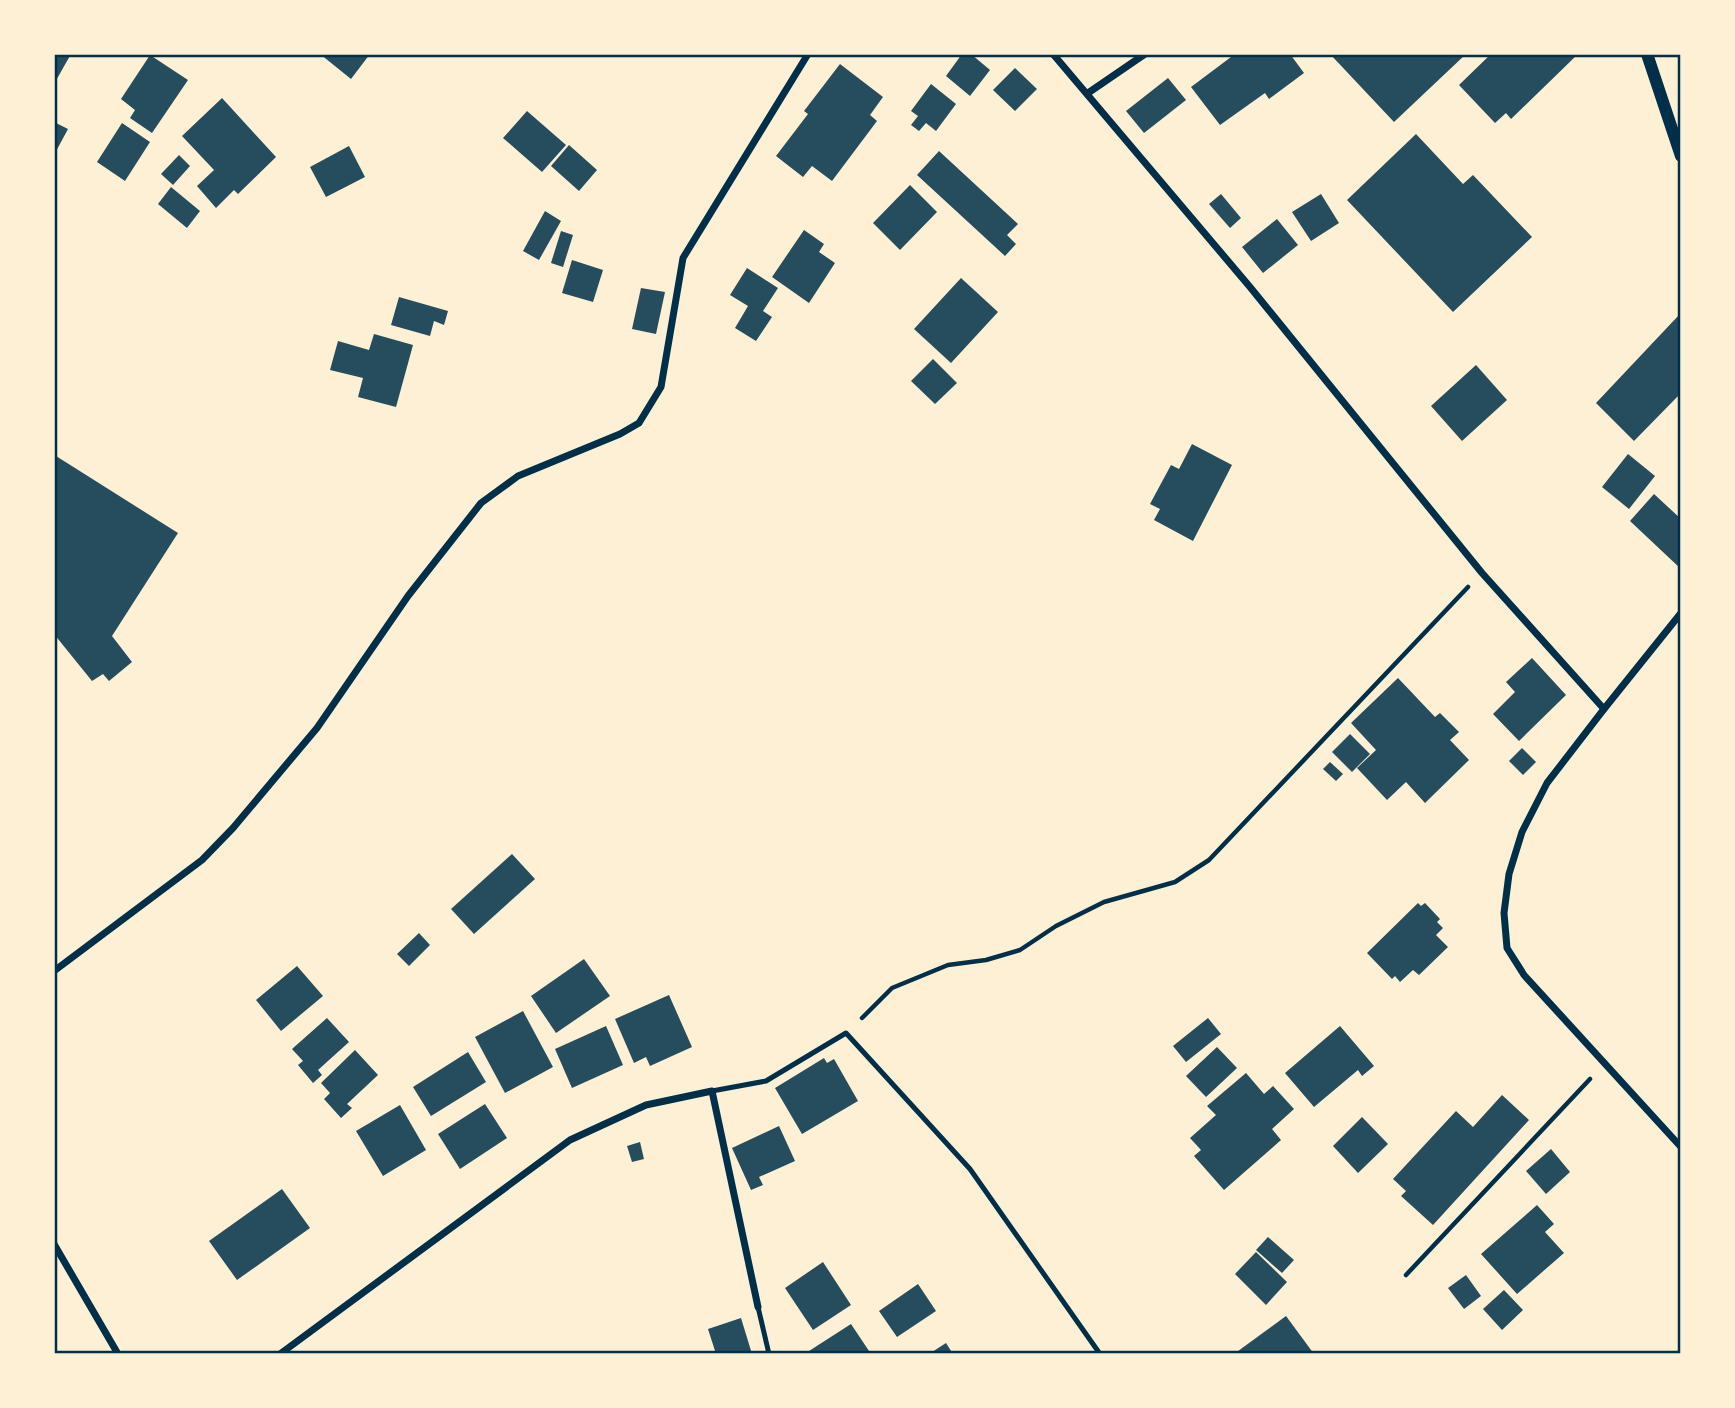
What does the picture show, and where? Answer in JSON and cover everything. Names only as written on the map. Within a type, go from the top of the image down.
[{"type":"street","points":[[54,971],[202,860],[233,828],[317,729],[408,596],[481,503],[518,476],[620,434],[639,423],[661,387],[683,258],[808,54]]},
{"type":"street","points":[[1053,54],[1250,287],[1482,573],[1604,709]]},
{"type":"street","points":[[1088,93],[1145,54]]},
{"type":"street","points":[[1647,54],[1681,156]]},
{"type":"street","points":[[1681,613],[1548,783],[1522,832],[1508,874],[1504,913],[1507,947],[1524,975],[1681,1147]]},
{"type":"street","points":[[280,1354],[570,1140],[646,1105],[712,1091],[758,1307]]},
{"type":"street","points":[[54,1244],[118,1354]]},
{"type":"lane","points":[[712,1091],[766,1081],[846,1033],[970,1170],[1100,1354]]},
{"type":"lane","points":[[758,1307],[769,1354]]},
{"type":"path","points":[[846,1033],[892,988],[948,965],[986,960],[1020,950],[1056,926],[1104,902],[1175,882],[1209,860],[1482,573]]},
{"type":"path","points":[[1406,1275],[1604,1063]]},
{"type":"building","points":[[54,54],[71,54],[54,84]]},
{"type":"building","points":[[320,54],[370,54],[351,79]]},
{"type":"building","points":[[962,54],[971,54],[990,70],[970,96],[946,76]]},
{"type":"building","points":[[1235,54],[1290,54],[1304,73],[1269,99],[1265,93],[1220,125],[1191,87]]},
{"type":"building","points":[[1330,54],[1466,54],[1394,122]]},
{"type":"building","points":[[1491,54],[1578,54],[1511,119],[1506,113],[1495,123],[1459,85]]},
{"type":"building","points":[[150,55],[188,80],[152,133],[130,118],[135,110],[121,99]]},
{"type":"building","points":[[840,64],[883,97],[870,115],[877,121],[832,181],[812,166],[803,177],[776,156],[808,114],[804,111]]},
{"type":"building","points":[[1015,68],[1037,89],[1015,111],[993,90]]},
{"type":"building","points":[[1168,78],[1186,100],[1144,133],[1126,111]]},
{"type":"building","points":[[931,84],[956,104],[936,131],[926,123],[919,131],[911,125],[918,116],[911,111]]},
{"type":"building","points":[[222,98],[276,157],[238,194],[234,190],[216,208],[197,186],[214,170],[182,136]]},
{"type":"building","points":[[527,111],[566,145],[542,172],[503,138]]},
{"type":"building","points":[[54,122],[68,129],[54,155]]},
{"type":"building","points":[[122,123],[150,142],[125,181],[97,162]]},
{"type":"building","points":[[1416,134],[1463,184],[1473,175],[1532,237],[1453,312],[1347,200]]},
{"type":"building","points":[[569,145],[597,170],[579,191],[551,166]]},
{"type":"building","points":[[349,146],[365,177],[326,197],[310,167]]},
{"type":"building","points":[[939,151],[1018,224],[1007,235],[1016,244],[1005,256],[917,175]]},
{"type":"building","points":[[179,155],[190,166],[173,185],[161,174]]},
{"type":"building","points":[[910,185],[937,212],[900,250],[873,223]]},
{"type":"building","points":[[171,187],[200,211],[187,228],[158,204]]},
{"type":"building","points":[[1221,194],[1241,218],[1230,228],[1209,204]]},
{"type":"building","points":[[1321,194],[1339,223],[1311,241],[1292,212]]},
{"type":"building","points":[[545,211],[561,221],[539,260],[523,251]]},
{"type":"building","points":[[1277,219],[1298,245],[1263,273],[1242,247]]},
{"type":"building","points":[[804,230],[824,244],[819,252],[835,263],[809,303],[772,277]]},
{"type":"building","points":[[561,231],[573,235],[563,267],[551,263]]},
{"type":"building","points":[[572,260],[603,270],[593,302],[562,293]]},
{"type":"building","points":[[747,268],[778,288],[763,311],[772,317],[756,341],[735,328],[748,306],[730,295]]},
{"type":"building","points":[[961,278],[998,312],[951,363],[914,329]]},
{"type":"building","points":[[641,288],[665,292],[656,334],[632,329]]},
{"type":"building","points":[[399,297],[448,311],[444,325],[434,321],[430,336],[391,325]]},
{"type":"building","points":[[1679,315],[1681,393],[1634,441],[1596,403]]},
{"type":"building","points":[[374,334],[413,345],[396,407],[358,397],[363,378],[330,370],[338,341],[369,350]]},
{"type":"building","points":[[933,359],[957,383],[935,404],[911,381]]},
{"type":"building","points":[[1476,365],[1507,400],[1462,441],[1431,406]]},
{"type":"building","points":[[1192,444],[1232,465],[1193,541],[1154,520],[1160,509],[1150,504],[1171,465],[1179,469]]},
{"type":"building","points":[[1628,454],[1655,476],[1629,509],[1602,487]]},
{"type":"building","points":[[56,456],[178,533],[112,636],[132,662],[109,681],[103,674],[92,681],[54,634]]},
{"type":"building","points":[[1654,494],[1681,519],[1681,569],[1630,521]]},
{"type":"building","points":[[1532,658],[1566,695],[1519,741],[1493,714],[1515,692],[1506,682]]},
{"type":"building","points":[[1398,678],[1435,717],[1440,713],[1459,732],[1450,740],[1469,760],[1425,803],[1406,782],[1387,800],[1357,768],[1376,750],[1351,723]]},
{"type":"building","points":[[1350,734],[1370,754],[1352,772],[1332,752]]},
{"type":"building","points":[[1522,748],[1536,762],[1523,775],[1509,761]]},
{"type":"building","points":[[1330,762],[1343,774],[1336,781],[1323,769]]},
{"type":"building","points":[[512,854],[535,879],[474,934],[451,909]]},
{"type":"building","points":[[1418,903],[1421,906],[1425,903],[1440,919],[1437,922],[1443,928],[1436,935],[1448,947],[1419,975],[1413,970],[1400,982],[1395,976],[1392,979],[1367,953]]},
{"type":"building","points":[[419,933],[430,945],[409,966],[397,954]]},
{"type":"building","points":[[584,959],[610,996],[556,1033],[531,996]]},
{"type":"building","points":[[297,966],[323,996],[281,1031],[256,1000]]},
{"type":"building","points":[[669,995],[692,1047],[650,1066],[646,1057],[634,1063],[615,1019]]},
{"type":"building","points":[[523,1011],[553,1067],[505,1093],[475,1037]]},
{"type":"building","points":[[327,1018],[349,1042],[318,1070],[322,1075],[313,1083],[298,1065],[303,1061],[292,1049]]},
{"type":"building","points":[[1208,1018],[1221,1034],[1186,1062],[1173,1046]]},
{"type":"building","points":[[606,1026],[623,1065],[572,1088],[555,1049]]},
{"type":"building","points":[[1340,1026],[1374,1066],[1362,1076],[1358,1070],[1314,1107],[1285,1073]]},
{"type":"building","points":[[1217,1047],[1237,1068],[1206,1097],[1186,1076]]},
{"type":"building","points":[[355,1050],[378,1075],[347,1104],[352,1108],[341,1118],[324,1099],[330,1093],[321,1083]]},
{"type":"building","points":[[468,1052],[486,1082],[431,1116],[413,1087]]},
{"type":"building","points":[[824,1058],[827,1063],[834,1059],[858,1101],[802,1134],[775,1088]]},
{"type":"building","points":[[1246,1073],[1264,1094],[1273,1086],[1294,1109],[1272,1129],[1281,1140],[1224,1190],[1194,1156],[1201,1150],[1190,1138],[1216,1115],[1207,1106]]},
{"type":"building","points":[[1502,1095],[1529,1120],[1433,1225],[1401,1196],[1406,1191],[1393,1179],[1456,1111],[1473,1127]]},
{"type":"building","points":[[485,1104],[507,1138],[460,1169],[438,1134]]},
{"type":"building","points":[[400,1105],[426,1150],[383,1176],[356,1131]]},
{"type":"building","points":[[1362,1117],[1388,1144],[1358,1173],[1333,1146]]},
{"type":"building","points":[[779,1126],[795,1161],[759,1177],[763,1185],[751,1190],[732,1148]]},
{"type":"building","points":[[640,1142],[644,1159],[632,1162],[627,1146]]},
{"type":"building","points":[[1551,1149],[1570,1172],[1546,1194],[1526,1171]]},
{"type":"building","points":[[282,1189],[310,1228],[237,1280],[209,1241]]},
{"type":"building","points":[[1537,1205],[1554,1224],[1545,1232],[1564,1253],[1517,1294],[1481,1254]]},
{"type":"building","points":[[1268,1237],[1294,1260],[1282,1273],[1256,1250]]},
{"type":"building","points":[[1256,1252],[1287,1282],[1266,1305],[1235,1274]]},
{"type":"building","points":[[823,1262],[851,1305],[813,1330],[785,1288]]},
{"type":"building","points":[[1466,1275],[1481,1296],[1464,1309],[1448,1288]]},
{"type":"building","points":[[918,1284],[936,1311],[897,1337],[879,1311]]},
{"type":"building","points":[[1504,1290],[1523,1310],[1502,1330],[1483,1309]]},
{"type":"building","points":[[1286,1316],[1314,1354],[1234,1354]]},
{"type":"building","points":[[741,1318],[752,1354],[716,1354],[708,1329]]},
{"type":"building","points":[[851,1324],[871,1354],[810,1354],[809,1351]]},
{"type":"building","points":[[946,1343],[953,1354],[929,1354]]}]
